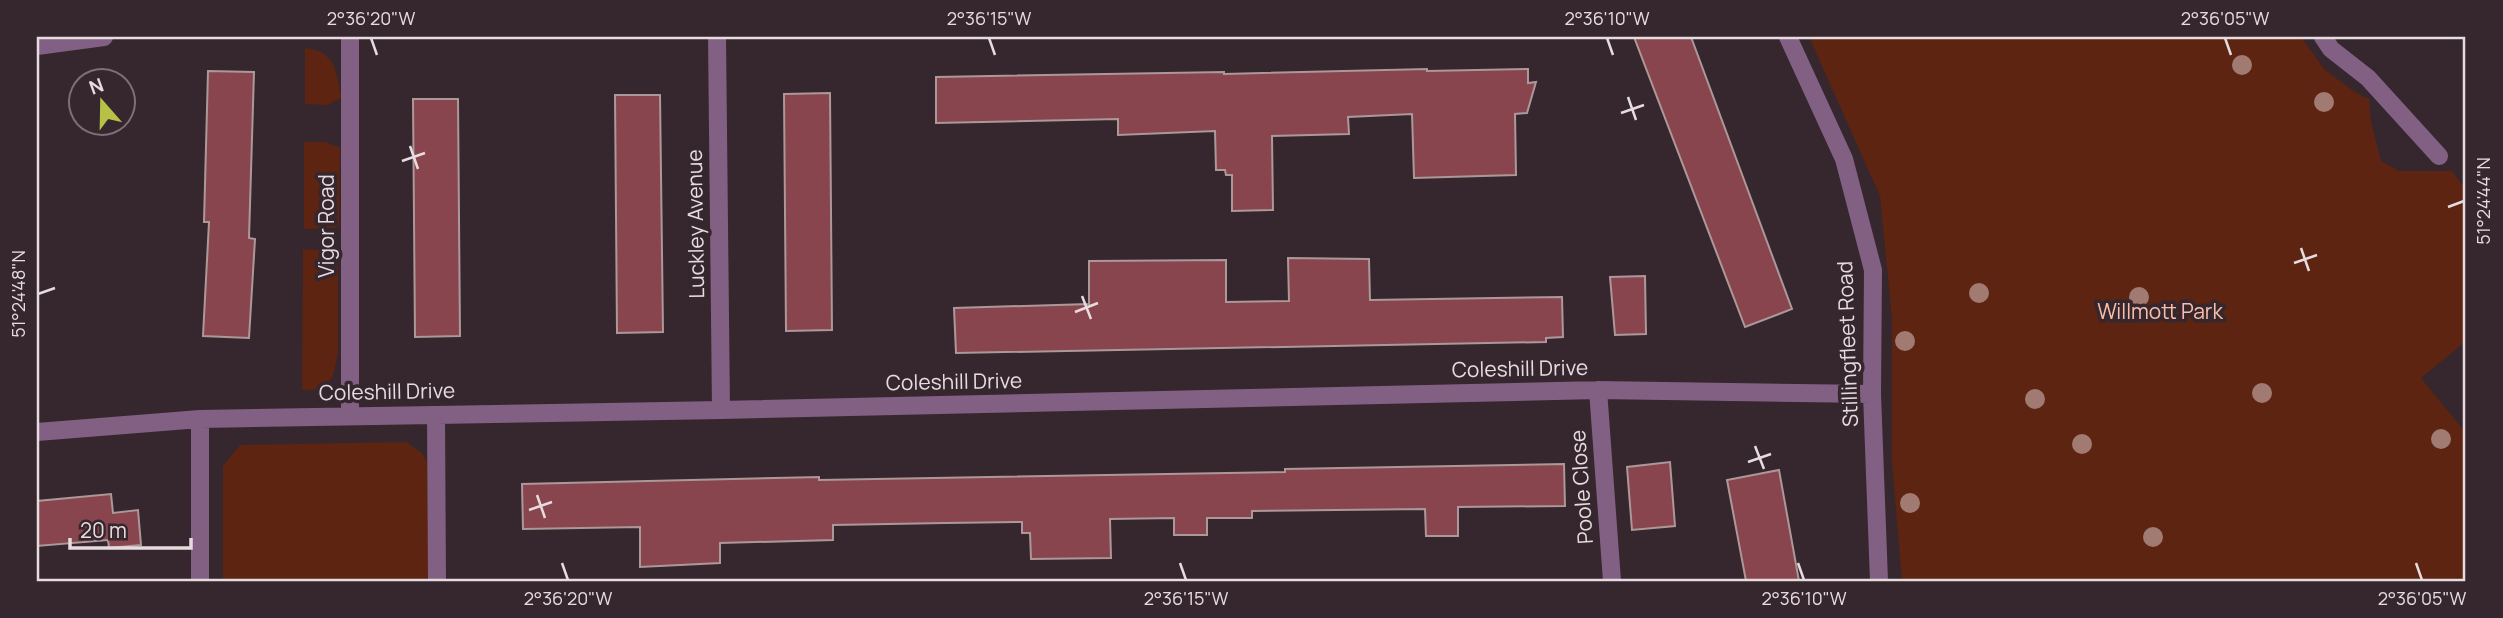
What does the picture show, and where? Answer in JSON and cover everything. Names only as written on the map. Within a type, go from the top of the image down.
[{"type":"street","points":[[37,46],[104,37]]},
{"type":"street","name":"Vigor Road","points":[[350,37],[350,415]]},
{"type":"street","name":"Luckley Avenue","points":[[717,37],[721,410]]},
{"type":"street","name":"Stillingfleet Road","points":[[1788,37],[1844,159],[1873,270],[1872,394],[1880,581]]},
{"type":"street","points":[[2323,37],[2331,49],[2368,78],[2439,156]]},
{"type":"street","name":"Coleshill Drive","points":[[37,432],[200,419],[350,415],[721,410],[1598,390],[1872,394]]},
{"type":"street","name":"Poole Close","points":[[1598,390],[1612,581]]},
{"type":"street","points":[[436,415],[437,581]]},
{"type":"street","points":[[200,419],[200,581]]},
{"type":"green space","name":"Willmott Park","points":[[1809,37],[2301,37],[2325,70],[2369,99],[2371,122],[2381,161],[2399,171],[2452,171],[2466,190],[2466,341],[2421,378],[2466,433],[2466,581],[1902,581],[1892,463],[1892,319],[1880,196]]},
{"type":"green space","points":[[305,48],[315,50],[329,59],[336,72],[341,98],[327,105],[305,104]]},
{"type":"green space","points":[[304,142],[326,142],[340,148],[339,225],[334,228],[304,229]]},
{"type":"green space","points":[[303,249],[333,251],[338,258],[338,353],[333,376],[322,389],[302,390]]},
{"type":"green space","points":[[406,442],[422,453],[429,465],[430,581],[223,581],[223,466],[240,445]]},
{"type":"building","points":[[1634,37],[1691,37],[1792,309],[1745,327]]},
{"type":"building","points":[[1528,69],[1528,83],[1536,82],[1527,113],[1515,114],[1516,175],[1414,178],[1412,114],[1348,117],[1349,134],[1272,136],[1273,210],[1232,211],[1232,175],[1226,175],[1225,170],[1216,170],[1215,131],[1118,135],[1118,119],[936,123],[936,77]]},
{"type":"building","points":[[208,71],[254,72],[249,238],[255,239],[249,338],[203,336],[209,222],[204,222]]},
{"type":"building","points":[[830,93],[832,330],[786,331],[784,94]]},
{"type":"building","points":[[615,95],[660,95],[663,332],[617,333]]},
{"type":"building","points":[[413,99],[458,99],[460,336],[415,337]]},
{"type":"building","points":[[1288,258],[1369,259],[1370,300],[1562,297],[1563,337],[1546,338],[1546,342],[956,353],[954,308],[1089,304],[1089,261],[1226,260],[1226,302],[1289,301]]},
{"type":"building","points":[[1645,276],[1646,334],[1615,335],[1610,277]]},
{"type":"building","points":[[1670,462],[1675,526],[1632,530],[1627,467]]},
{"type":"building","points":[[1564,464],[1565,506],[1458,507],[1458,536],[1426,536],[1425,509],[1252,511],[1252,518],[1207,518],[1207,535],[1174,535],[1174,518],[1110,519],[1111,558],[1031,559],[1030,533],[1022,533],[1022,522],[833,525],[833,540],[720,543],[720,563],[640,567],[640,527],[523,529],[522,484],[819,477],[819,480],[1285,472],[1285,469]]},
{"type":"building","points":[[1779,470],[1799,581],[1746,581],[1727,480]]},
{"type":"building","points":[[111,494],[113,513],[138,510],[141,545],[109,548],[108,540],[37,546],[37,501]]}]
